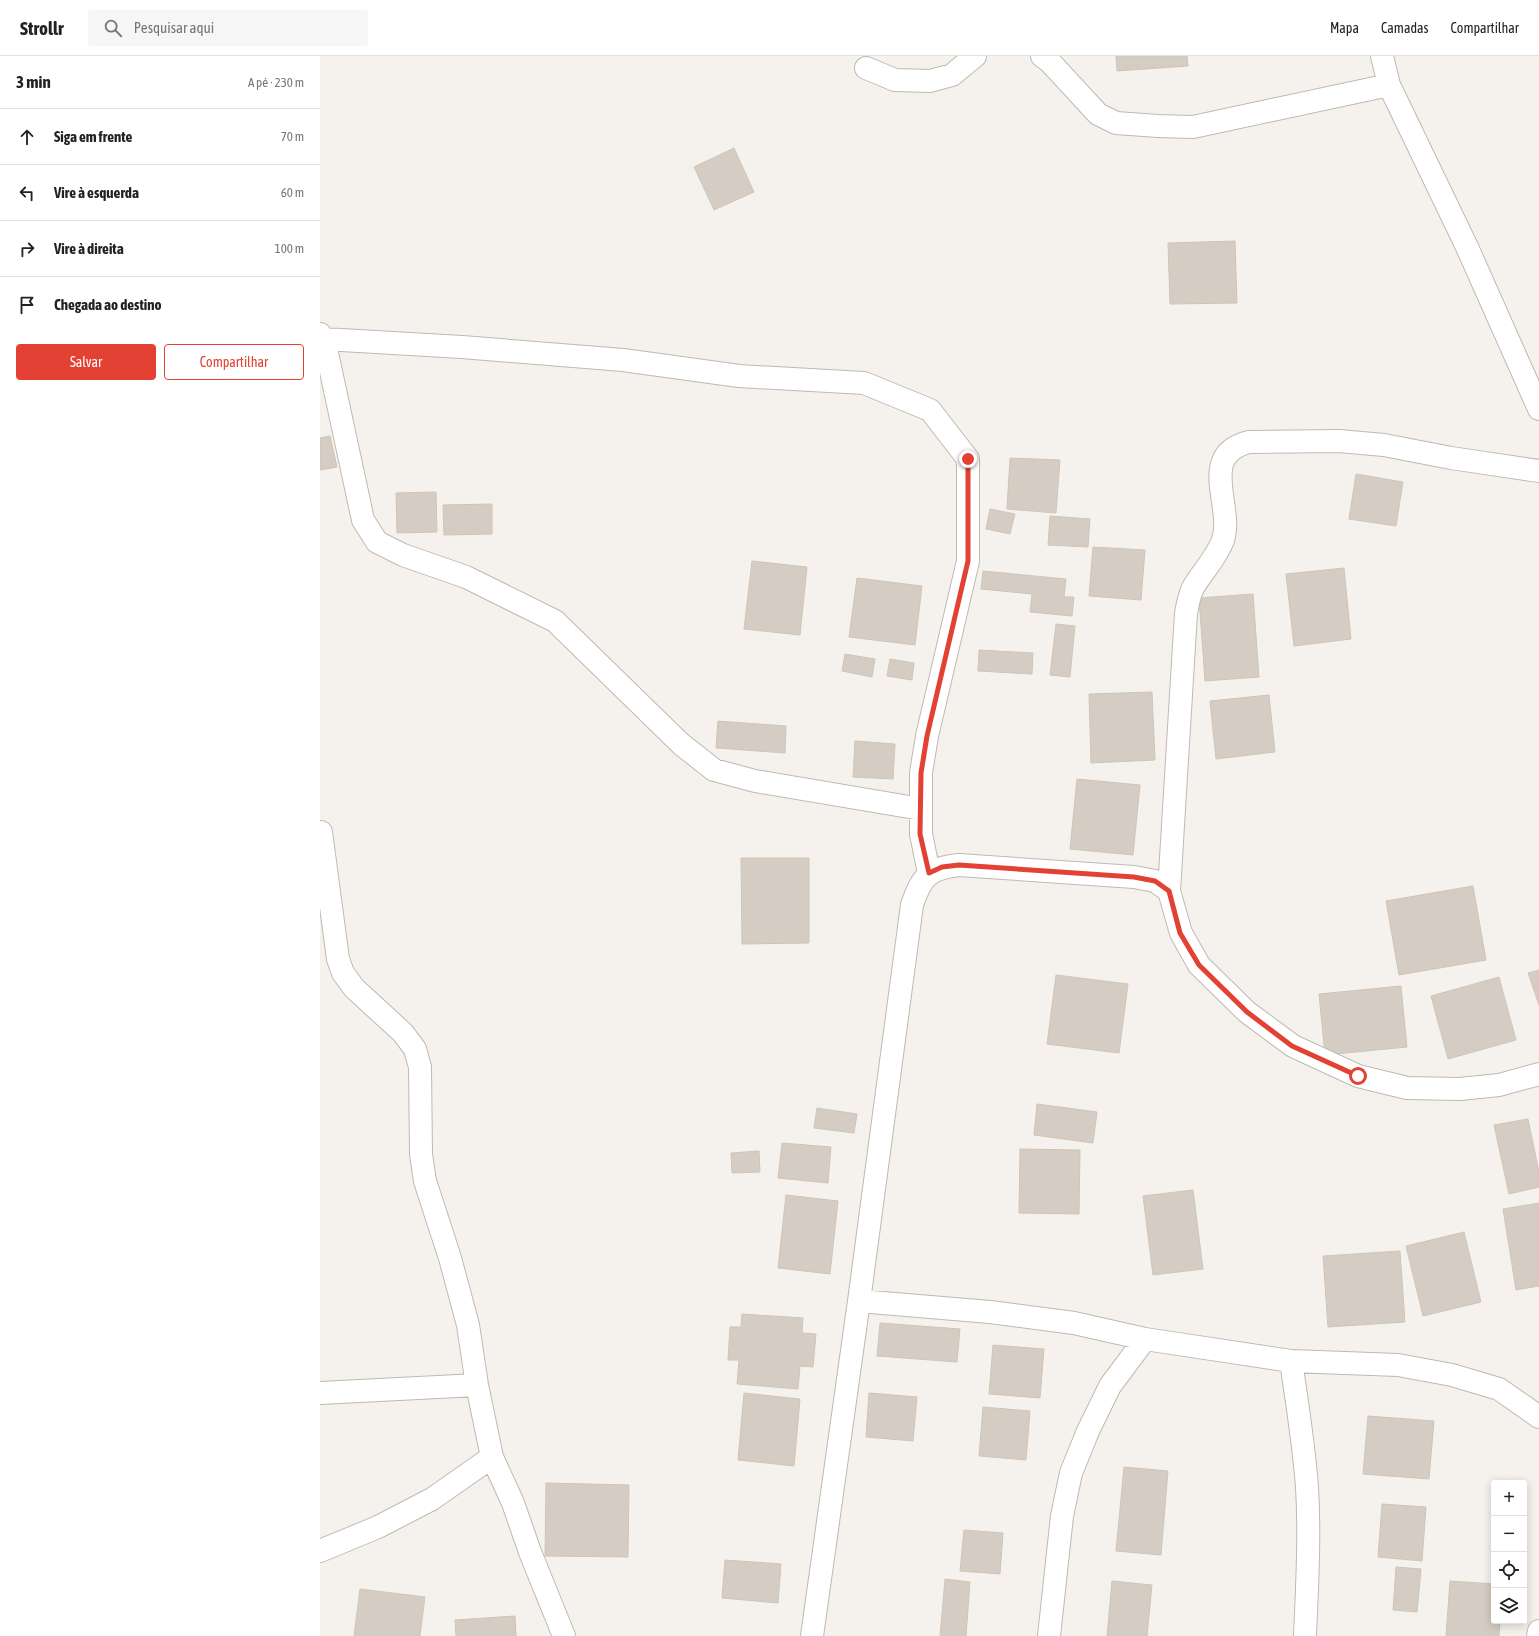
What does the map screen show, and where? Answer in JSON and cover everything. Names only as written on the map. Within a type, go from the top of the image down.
[{"type":"street","points":[[866,68],[895,80],[930,81],[952,75],[975,56]]},
{"type":"street","points":[[1042,56],[1050,62],[1098,114],[1116,123],[1123,124],[1193,127],[1389,85]]},
{"type":"street","points":[[1382,56],[1389,85],[1467,247],[1539,410]]},
{"type":"street","points":[[920,809],[755,781],[714,770],[681,744],[555,621],[466,577],[403,555],[377,542],[364,520],[322,337],[623,360],[739,376],[864,384],[930,410],[968,459],[968,561],[927,736],[921,773],[920,834],[929,873]]},
{"type":"street","points":[[1539,471],[1451,458],[1384,445],[1339,441],[1249,442],[1237,445],[1230,450],[1224,459],[1220,471],[1224,525],[1223,539],[1216,553],[1193,587],[1186,613],[1169,891],[1180,933],[1199,965],[1247,1012],[1292,1046],[1358,1076],[1407,1088],[1460,1089],[1499,1085],[1539,1074]]},
{"type":"street","points":[[321,832],[325,891],[338,959],[343,973],[354,988],[403,1033],[415,1049],[420,1067],[421,1154],[425,1181],[450,1258],[468,1325],[477,1385],[492,1457],[513,1502],[530,1552],[564,1636]]},
{"type":"street","points":[[812,1636],[860,1301],[912,905],[918,888],[929,873],[942,867],[959,865],[1134,877],[1155,881],[1169,891]]},
{"type":"street","points":[[860,1301],[990,1312],[1074,1323],[1145,1339],[1291,1361],[1398,1365],[1452,1375],[1499,1389],[1539,1417]]},
{"type":"street","points":[[1049,1636],[1062,1516],[1072,1473],[1088,1431],[1110,1386],[1145,1339]]},
{"type":"street","points":[[1291,1361],[1302,1438],[1307,1488],[1307,1578],[1305,1636]]},
{"type":"street","points":[[320,1393],[477,1385]]},
{"type":"street","points":[[320,1551],[378,1527],[432,1499],[492,1457]]},
{"type":"street","points":[[1538,1636],[1539,1631]]},
{"type":"building","points":[[1116,56],[1187,56],[1188,66],[1117,71]]},
{"type":"building","points":[[734,148],[754,192],[714,210],[694,167]]},
{"type":"building","points":[[1235,241],[1237,303],[1170,304],[1168,243]]},
{"type":"building","points":[[330,436],[337,467],[320,470],[320,438]]},
{"type":"building","points":[[1010,458],[1060,460],[1056,513],[1007,509]]},
{"type":"building","points":[[1356,474],[1403,482],[1396,526],[1349,519]]},
{"type":"building","points":[[436,492],[437,532],[397,533],[396,493]]},
{"type":"building","points":[[492,504],[492,534],[444,535],[443,505]]},
{"type":"building","points":[[990,509],[1015,514],[1010,534],[986,529]]},
{"type":"building","points":[[1050,516],[1090,519],[1088,547],[1048,545]]},
{"type":"building","points":[[1093,547],[1145,550],[1141,600],[1089,596]]},
{"type":"building","points":[[752,561],[807,567],[800,635],[744,629]]},
{"type":"building","points":[[1344,568],[1351,639],[1294,646],[1286,574]]},
{"type":"building","points":[[983,571],[1066,579],[1064,597],[1074,597],[1072,616],[1030,612],[1032,594],[981,589]]},
{"type":"building","points":[[857,578],[922,586],[915,645],[849,637]]},
{"type":"building","points":[[1253,594],[1259,677],[1205,681],[1199,598]]},
{"type":"building","points":[[1056,624],[1075,626],[1070,677],[1050,675]]},
{"type":"building","points":[[979,650],[1033,653],[1032,674],[978,671]]},
{"type":"building","points":[[845,654],[875,659],[872,677],[842,671]]},
{"type":"building","points":[[890,659],[914,663],[912,680],[887,676]]},
{"type":"building","points":[[1152,692],[1155,760],[1091,763],[1089,694]]},
{"type":"building","points":[[1269,695],[1275,752],[1216,759],[1210,701]]},
{"type":"building","points":[[718,721],[786,726],[785,753],[716,748]]},
{"type":"building","points":[[855,741],[895,744],[893,779],[853,777]]},
{"type":"building","points":[[1077,779],[1140,785],[1133,855],[1070,849]]},
{"type":"building","points":[[741,858],[809,858],[809,943],[742,944]]},
{"type":"building","points":[[1473,886],[1486,960],[1399,975],[1386,901]]},
{"type":"building","points":[[1539,970],[1539,1005],[1528,973]]},
{"type":"building","points":[[1056,975],[1128,984],[1119,1053],[1047,1044]]},
{"type":"building","points":[[1499,977],[1516,1040],[1448,1059],[1431,996]]},
{"type":"building","points":[[1401,986],[1407,1047],[1325,1055],[1319,994]]},
{"type":"building","points":[[1037,1104],[1097,1112],[1093,1143],[1034,1135]]},
{"type":"building","points":[[817,1108],[857,1114],[854,1133],[814,1128]]},
{"type":"building","points":[[1528,1119],[1539,1172],[1539,1187],[1509,1194],[1494,1125]]},
{"type":"building","points":[[782,1143],[831,1147],[828,1183],[778,1178]]},
{"type":"building","points":[[1020,1149],[1080,1150],[1079,1214],[1019,1213]]},
{"type":"building","points":[[759,1151],[760,1172],[732,1173],[731,1153]]},
{"type":"building","points":[[1193,1190],[1203,1269],[1153,1275],[1143,1196]]},
{"type":"building","points":[[786,1195],[838,1201],[830,1274],[778,1268]]},
{"type":"building","points":[[1539,1203],[1539,1286],[1516,1290],[1503,1209]]},
{"type":"building","points":[[1464,1232],[1481,1302],[1423,1316],[1406,1246]]},
{"type":"building","points":[[1400,1251],[1405,1322],[1328,1327],[1323,1256]]},
{"type":"building","points":[[742,1314],[803,1318],[802,1333],[816,1334],[813,1367],[800,1366],[798,1389],[737,1384],[739,1360],[728,1360],[730,1327],[741,1327]]},
{"type":"building","points":[[880,1323],[960,1329],[957,1362],[877,1356]]},
{"type":"building","points":[[993,1345],[1044,1349],[1040,1398],[989,1394]]},
{"type":"building","points":[[744,1393],[800,1399],[794,1466],[738,1460]]},
{"type":"building","points":[[869,1393],[917,1397],[913,1441],[866,1437]]},
{"type":"building","points":[[983,1407],[1030,1411],[1026,1460],[979,1456]]},
{"type":"building","points":[[1368,1416],[1434,1421],[1429,1479],[1363,1474]]},
{"type":"building","points":[[1124,1467],[1168,1471],[1161,1555],[1116,1551]]},
{"type":"building","points":[[546,1483],[629,1485],[628,1557],[545,1556]]},
{"type":"building","points":[[1382,1504],[1426,1507],[1422,1561],[1378,1557]]},
{"type":"building","points":[[964,1530],[1003,1533],[1000,1574],[960,1571]]},
{"type":"building","points":[[725,1560],[781,1564],[778,1603],[722,1598]]},
{"type":"building","points":[[1396,1567],[1421,1569],[1417,1612],[1393,1610]]},
{"type":"building","points":[[945,1579],[970,1582],[966,1636],[940,1636]]},
{"type":"building","points":[[1112,1581],[1152,1585],[1147,1636],[1107,1636]]},
{"type":"building","points":[[1450,1581],[1491,1584],[1491,1624],[1500,1624],[1499,1636],[1446,1636]]},
{"type":"building","points":[[360,1589],[425,1597],[420,1636],[354,1636]]},
{"type":"building","points":[[515,1616],[516,1636],[456,1636],[455,1620]]},
{"type":"route","points":[[968,459],[968,561],[927,736],[921,773],[920,834],[929,873],[942,867],[959,865],[1134,877],[1155,881],[1169,891],[1180,933],[1199,965],[1247,1012],[1292,1046],[1358,1076]]}]
